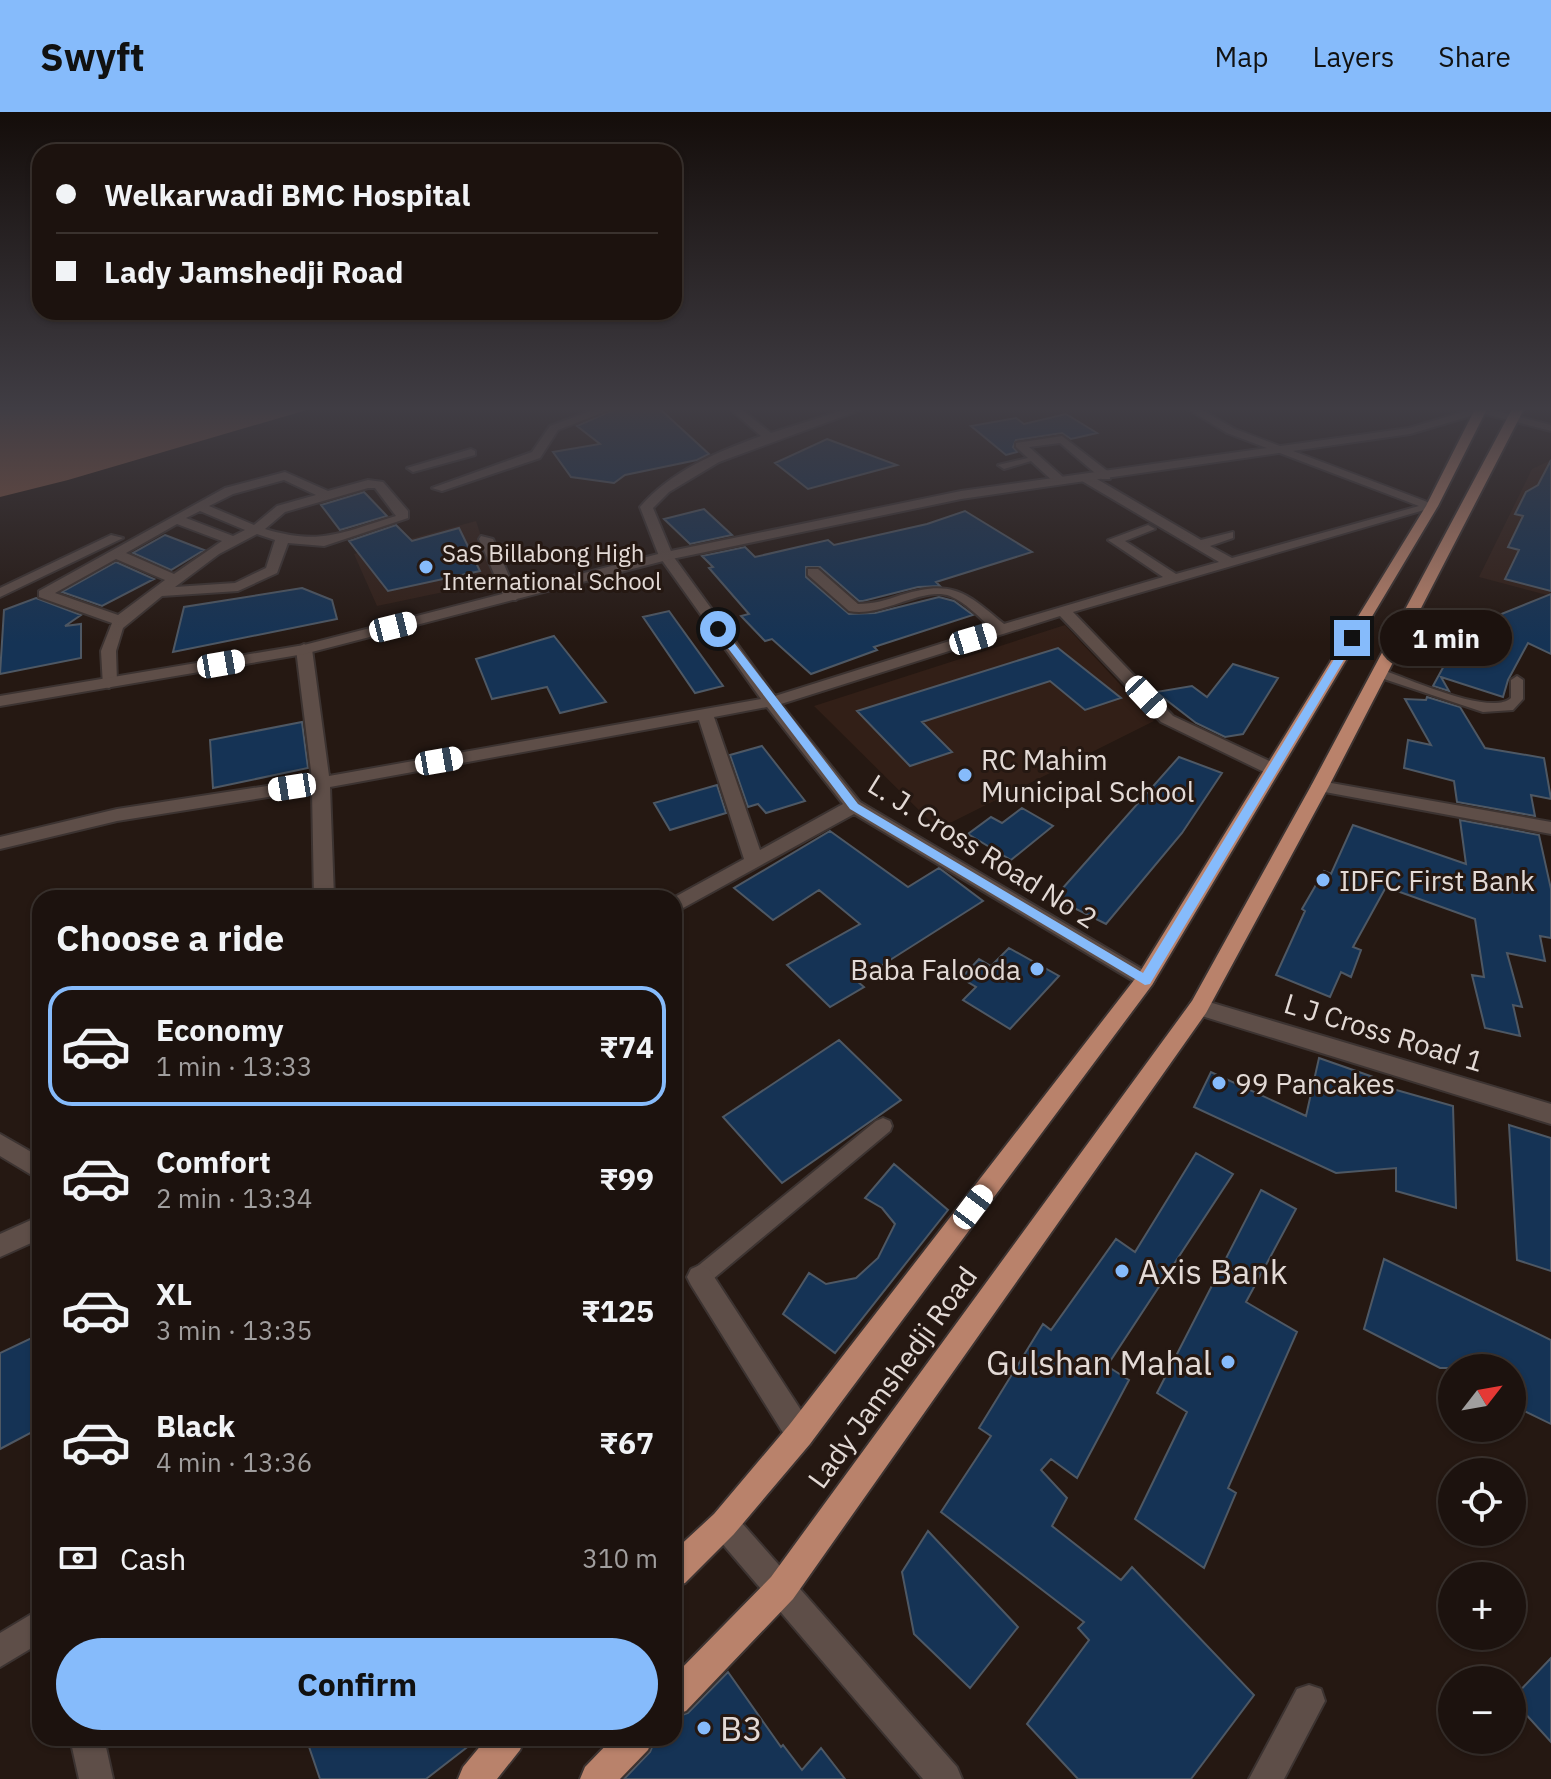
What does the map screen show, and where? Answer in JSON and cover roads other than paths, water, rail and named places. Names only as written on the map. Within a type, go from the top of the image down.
[{"type":"main road","name":"Lady Jamshedji Road","points":[[682,1564],[724,1524],[800,1434],[1145,980],[1442,487]]},
{"type":"main road","name":"Lady Jamshedji Road","points":[[682,1691],[782,1588],[1199,1007],[1320,786],[1477,487]]},
{"type":"main road","points":[[475,1779],[502,1746]]},
{"type":"main road","points":[[597,1779],[628,1746]]},
{"type":"street","points":[[120,621],[44,594],[199,506],[245,487]]},
{"type":"street","points":[[308,487],[326,495]]},
{"type":"street","points":[[109,683],[107,660],[114,629],[120,621],[281,509],[353,487]]},
{"type":"street","points":[[199,506],[255,530],[324,542],[402,518],[403,514],[380,487]]},
{"type":"street","name":"L. J. Cross Road No 2","points":[[666,487],[646,507],[666,556],[771,702],[854,806],[1145,980]]},
{"type":"street","points":[[0,701],[304,649],[666,556],[961,495],[1020,487]]},
{"type":"street","points":[[1101,487],[1230,563]]},
{"type":"street","points":[[1380,487],[1432,506]]},
{"type":"street","points":[[0,843],[117,815],[321,783],[771,702],[1063,610],[1432,506]]},
{"type":"street","points":[[176,519],[233,541]]},
{"type":"street","points":[[0,593],[141,526]]},
{"type":"street","points":[[1148,529],[1115,541],[1175,579]]},
{"type":"street","points":[[1199,545],[1228,535]]},
{"type":"street","points":[[160,592],[238,587],[252,577],[272,570],[283,537]]},
{"type":"street","points":[[486,539],[511,597]]},
{"type":"street","points":[[114,553],[176,580]]},
{"type":"street","points":[[813,572],[854,608],[877,608],[948,591],[1002,630]]},
{"type":"street","points":[[1063,610],[1167,719],[1272,769]]},
{"type":"street","points":[[304,649],[321,783],[324,890]]},
{"type":"street","points":[[705,713],[754,861]]},
{"type":"street","points":[[1320,786],[1551,828]]},
{"type":"street","points":[[682,902],[854,806]]},
{"type":"street","name":"L J Cross Road 1","points":[[1199,1007],[1551,1114]]},
{"type":"street","points":[[0,1144],[32,1165]]},
{"type":"street","points":[[0,1246],[32,1231]]},
{"type":"street","points":[[700,1277],[800,1434]]},
{"type":"street","points":[[724,1524],[945,1779]]},
{"type":"street","points":[[0,1651],[32,1630]]},
{"type":"street","points":[[1266,1779],[1309,1701]]},
{"type":"street","points":[[89,1746],[96,1779]]},
{"type":"lane","points":[[1379,673],[1483,708],[1508,707],[1517,699],[1517,680]]},
{"type":"lane","points":[[700,1277],[883,1126]]},
{"type":"place","name":"SaS Billabong High International School","points":[[426,567]]},
{"type":"place","name":"RC Mahim Municipal School","points":[[965,775]]},
{"type":"place","name":"IDFC First Bank","points":[[1323,880]]},
{"type":"place","name":"Baba Falooda","points":[[1037,969]]},
{"type":"place","name":"99 Pancakes","points":[[1219,1083]]},
{"type":"place","name":"Axis Bank","points":[[1122,1271]]},
{"type":"place","name":"Gulshan Mahal","points":[[1228,1362]]},
{"type":"place","name":"B3","points":[[704,1728]]}]
